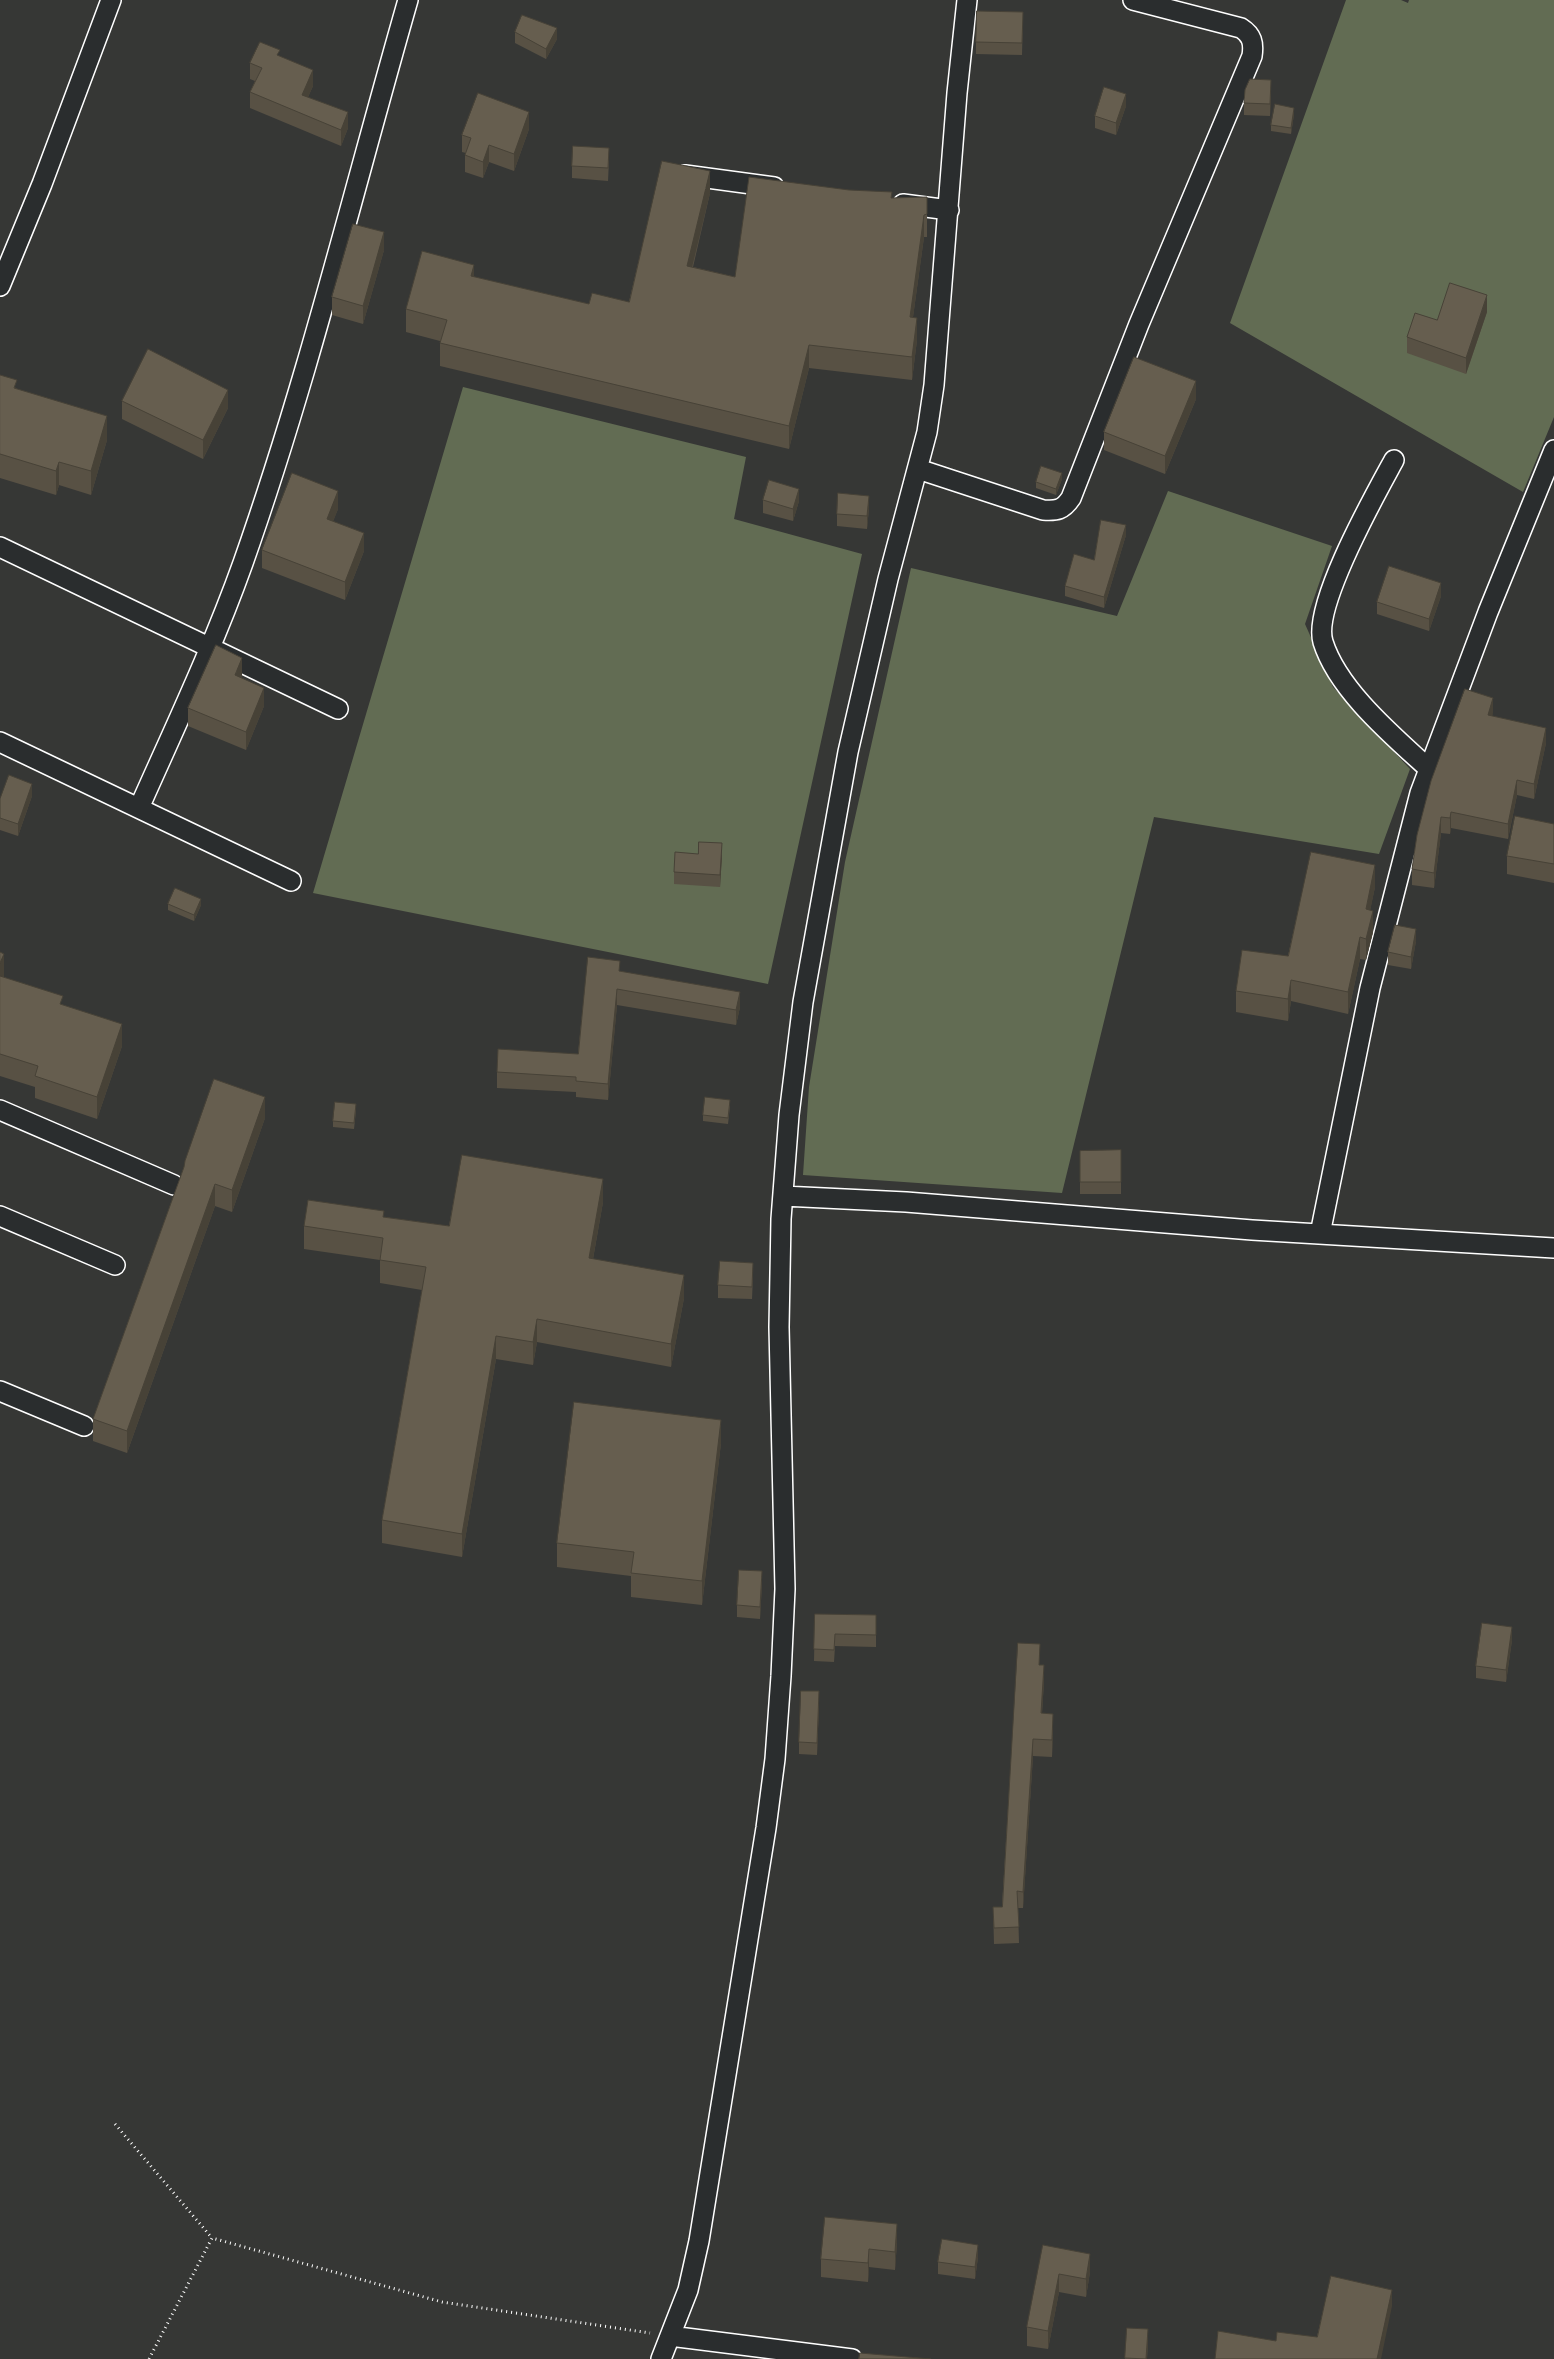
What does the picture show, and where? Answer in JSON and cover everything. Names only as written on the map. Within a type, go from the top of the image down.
[{"type":"street","points":[[0,286],[42,184],[111,0]]},
{"type":"street","points":[[139,808],[211,648],[243,563],[278,458],[408,0]]},
{"type":"street","points":[[661,2359],[688,2290],[699,2241],[766,1828],[775,1759],[782,1676],[785,1589],[779,1327],[783,1196],[789,1115],[803,1002],[848,752],[888,579],[927,432],[934,385],[967,0]]},
{"type":"street","points":[[918,469],[1043,510],[1056,511],[1065,507],[1071,498],[1136,333],[1252,56],[1253,44],[1250,34],[1241,28],[1133,0]]},
{"type":"street","points":[[670,173],[795,189]]},
{"type":"street","points":[[881,201],[949,210]]},
{"type":"street","points":[[1320,1234],[1370,988],[1420,793],[1488,612],[1554,450]]},
{"type":"street","points":[[1394,460],[1353,539],[1328,600],[1322,621],[1323,641],[1338,672],[1362,706],[1429,769]]},
{"type":"street","points":[[0,547],[338,710]]},
{"type":"street","points":[[0,742],[291,881]]},
{"type":"street","points":[[0,1110],[174,1185]]},
{"type":"street","points":[[783,1196],[906,1202],[1320,1234],[1554,1248]]},
{"type":"street","points":[[0,1216],[115,1266]]},
{"type":"street","points":[[0,1391],[84,1426]]},
{"type":"street","points":[[670,2336],[852,2359]]},
{"type":"path","points":[[115,2124],[212,2238],[442,2302],[670,2336]]},
{"type":"path","points":[[150,2359],[212,2238]]},
{"type":"green space","points":[[1346,0],[1401,0],[1408,3],[1409,0],[1554,0],[1554,417],[1523,492],[1230,323]]},
{"type":"green space","points":[[463,387],[746,457],[734,519],[862,554],[768,984],[313,893]]},
{"type":"green space","points":[[1168,491],[1332,546],[1305,624],[1333,687],[1410,769],[1379,854],[1154,817],[1062,1193],[803,1175],[809,1087],[845,862],[911,568],[1117,616]]},
{"type":"building","points":[[977,11],[1023,12],[1022,43],[976,42]]},
{"type":"building","points":[[522,15],[557,28],[546,49],[515,32]]},
{"type":"building","points":[[260,42],[280,50],[277,55],[313,70],[302,95],[348,112],[341,130],[250,92],[262,68],[250,63]]},
{"type":"building","points":[[1250,79],[1271,80],[1270,104],[1244,103],[1245,90]]},
{"type":"building","points":[[1104,87],[1126,94],[1116,123],[1095,116]]},
{"type":"building","points":[[478,93],[529,112],[514,154],[489,145],[483,162],[465,155],[471,138],[462,135]]},
{"type":"building","points":[[1275,104],[1294,108],[1291,128],[1271,125]]},
{"type":"building","points":[[573,146],[609,148],[608,168],[572,166]]},
{"type":"building","points":[[662,161],[710,171],[687,266],[735,277],[749,177],[849,190],[892,192],[891,198],[927,197],[927,214],[924,215],[910,317],[917,318],[912,357],[809,345],[789,426],[440,343],[447,320],[406,309],[422,251],[474,265],[471,276],[589,304],[592,293],[629,302]]},
{"type":"building","points":[[353,224],[384,232],[363,306],[332,297]]},
{"type":"building","points":[[1450,283],[1487,295],[1466,358],[1407,337],[1415,313],[1437,320]]},
{"type":"building","points":[[148,349],[228,390],[203,440],[122,401]]},
{"type":"building","points":[[1134,357],[1196,381],[1165,456],[1104,432]]},
{"type":"building","points":[[0,375],[17,380],[14,388],[107,416],[91,471],[59,462],[56,471],[0,454]]},
{"type":"building","points":[[1041,466],[1062,473],[1056,489],[1036,482]]},
{"type":"building","points":[[292,473],[338,491],[327,519],[364,533],[345,582],[262,550]]},
{"type":"building","points":[[769,480],[799,489],[793,509],[763,500]]},
{"type":"building","points":[[838,493],[869,496],[867,516],[837,514]]},
{"type":"building","points":[[1101,520],[1126,525],[1104,597],[1065,586],[1074,554],[1094,560]]},
{"type":"building","points":[[1389,566],[1441,583],[1429,619],[1377,602]]},
{"type":"building","points":[[216,645],[242,658],[235,675],[264,688],[246,732],[188,708]]},
{"type":"building","points":[[1465,689],[1493,698],[1488,715],[1546,728],[1534,784],[1517,780],[1508,824],[1451,812],[1450,818],[1441,817],[1434,873],[1412,869],[1417,835],[1431,781]]},
{"type":"building","points":[[9,775],[32,784],[18,824],[0,818],[0,799]]},
{"type":"building","points":[[1515,816],[1554,824],[1554,864],[1507,856]]},
{"type":"building","points":[[699,842],[722,843],[720,875],[674,872],[675,852],[698,854]]},
{"type":"building","points":[[1311,852],[1375,865],[1366,909],[1373,911],[1366,939],[1360,937],[1348,992],[1291,980],[1288,999],[1236,991],[1242,950],[1288,956]]},
{"type":"building","points":[[175,888],[201,899],[194,915],[168,904]]},
{"type":"building","points":[[1395,925],[1416,929],[1411,957],[1388,952]]},
{"type":"building","points":[[0,952],[4,954],[0,963]]},
{"type":"building","points":[[588,957],[620,961],[619,971],[740,992],[736,1010],[617,989],[608,1084],[576,1081],[576,1077],[497,1072],[498,1049],[578,1054]]},
{"type":"building","points":[[0,976],[63,996],[60,1004],[122,1024],[97,1097],[35,1076],[38,1066],[0,1054]]},
{"type":"building","points":[[214,1079],[265,1097],[232,1190],[215,1184],[127,1431],[93,1419]]},
{"type":"building","points":[[705,1097],[730,1100],[728,1118],[703,1115]]},
{"type":"building","points":[[335,1102],[356,1104],[354,1123],[333,1121]]},
{"type":"building","points":[[1121,1150],[1121,1182],[1080,1182],[1080,1151]]},
{"type":"building","points":[[462,1155],[603,1179],[589,1258],[684,1275],[671,1344],[537,1319],[533,1342],[496,1336],[462,1534],[382,1520],[426,1267],[380,1260],[383,1238],[304,1226],[308,1200],[384,1211],[383,1217],[449,1226]]},
{"type":"building","points":[[720,1261],[753,1263],[752,1287],[718,1285]]},
{"type":"building","points":[[574,1402],[721,1420],[702,1581],[631,1573],[634,1552],[557,1543]]},
{"type":"building","points":[[739,1570],[762,1571],[760,1607],[737,1605]]},
{"type":"building","points":[[815,1614],[876,1615],[876,1635],[835,1634],[834,1650],[814,1649]]},
{"type":"building","points":[[1482,1623],[1512,1627],[1506,1670],[1476,1666]]},
{"type":"building","points":[[1018,1643],[1040,1644],[1039,1665],[1044,1665],[1041,1713],[1053,1714],[1052,1740],[1033,1739],[1023,1892],[1017,1891],[1019,1927],[994,1928],[993,1907],[1002,1907]]},
{"type":"building","points":[[801,1691],[819,1691],[817,1743],[799,1742]]},
{"type":"building","points":[[825,2217],[897,2224],[895,2252],[869,2249],[868,2263],[821,2259]]},
{"type":"building","points":[[942,2239],[978,2245],[975,2267],[938,2262]]},
{"type":"building","points":[[1043,2245],[1090,2254],[1086,2279],[1059,2274],[1048,2331],[1027,2327]]},
{"type":"building","points":[[1331,2276],[1392,2290],[1377,2359],[1215,2359],[1218,2331],[1276,2341],[1277,2332],[1317,2337]]},
{"type":"building","points":[[1127,2328],[1148,2329],[1146,2359],[1125,2358]]},
{"type":"building","points":[[860,2353],[931,2359],[859,2359]]}]
